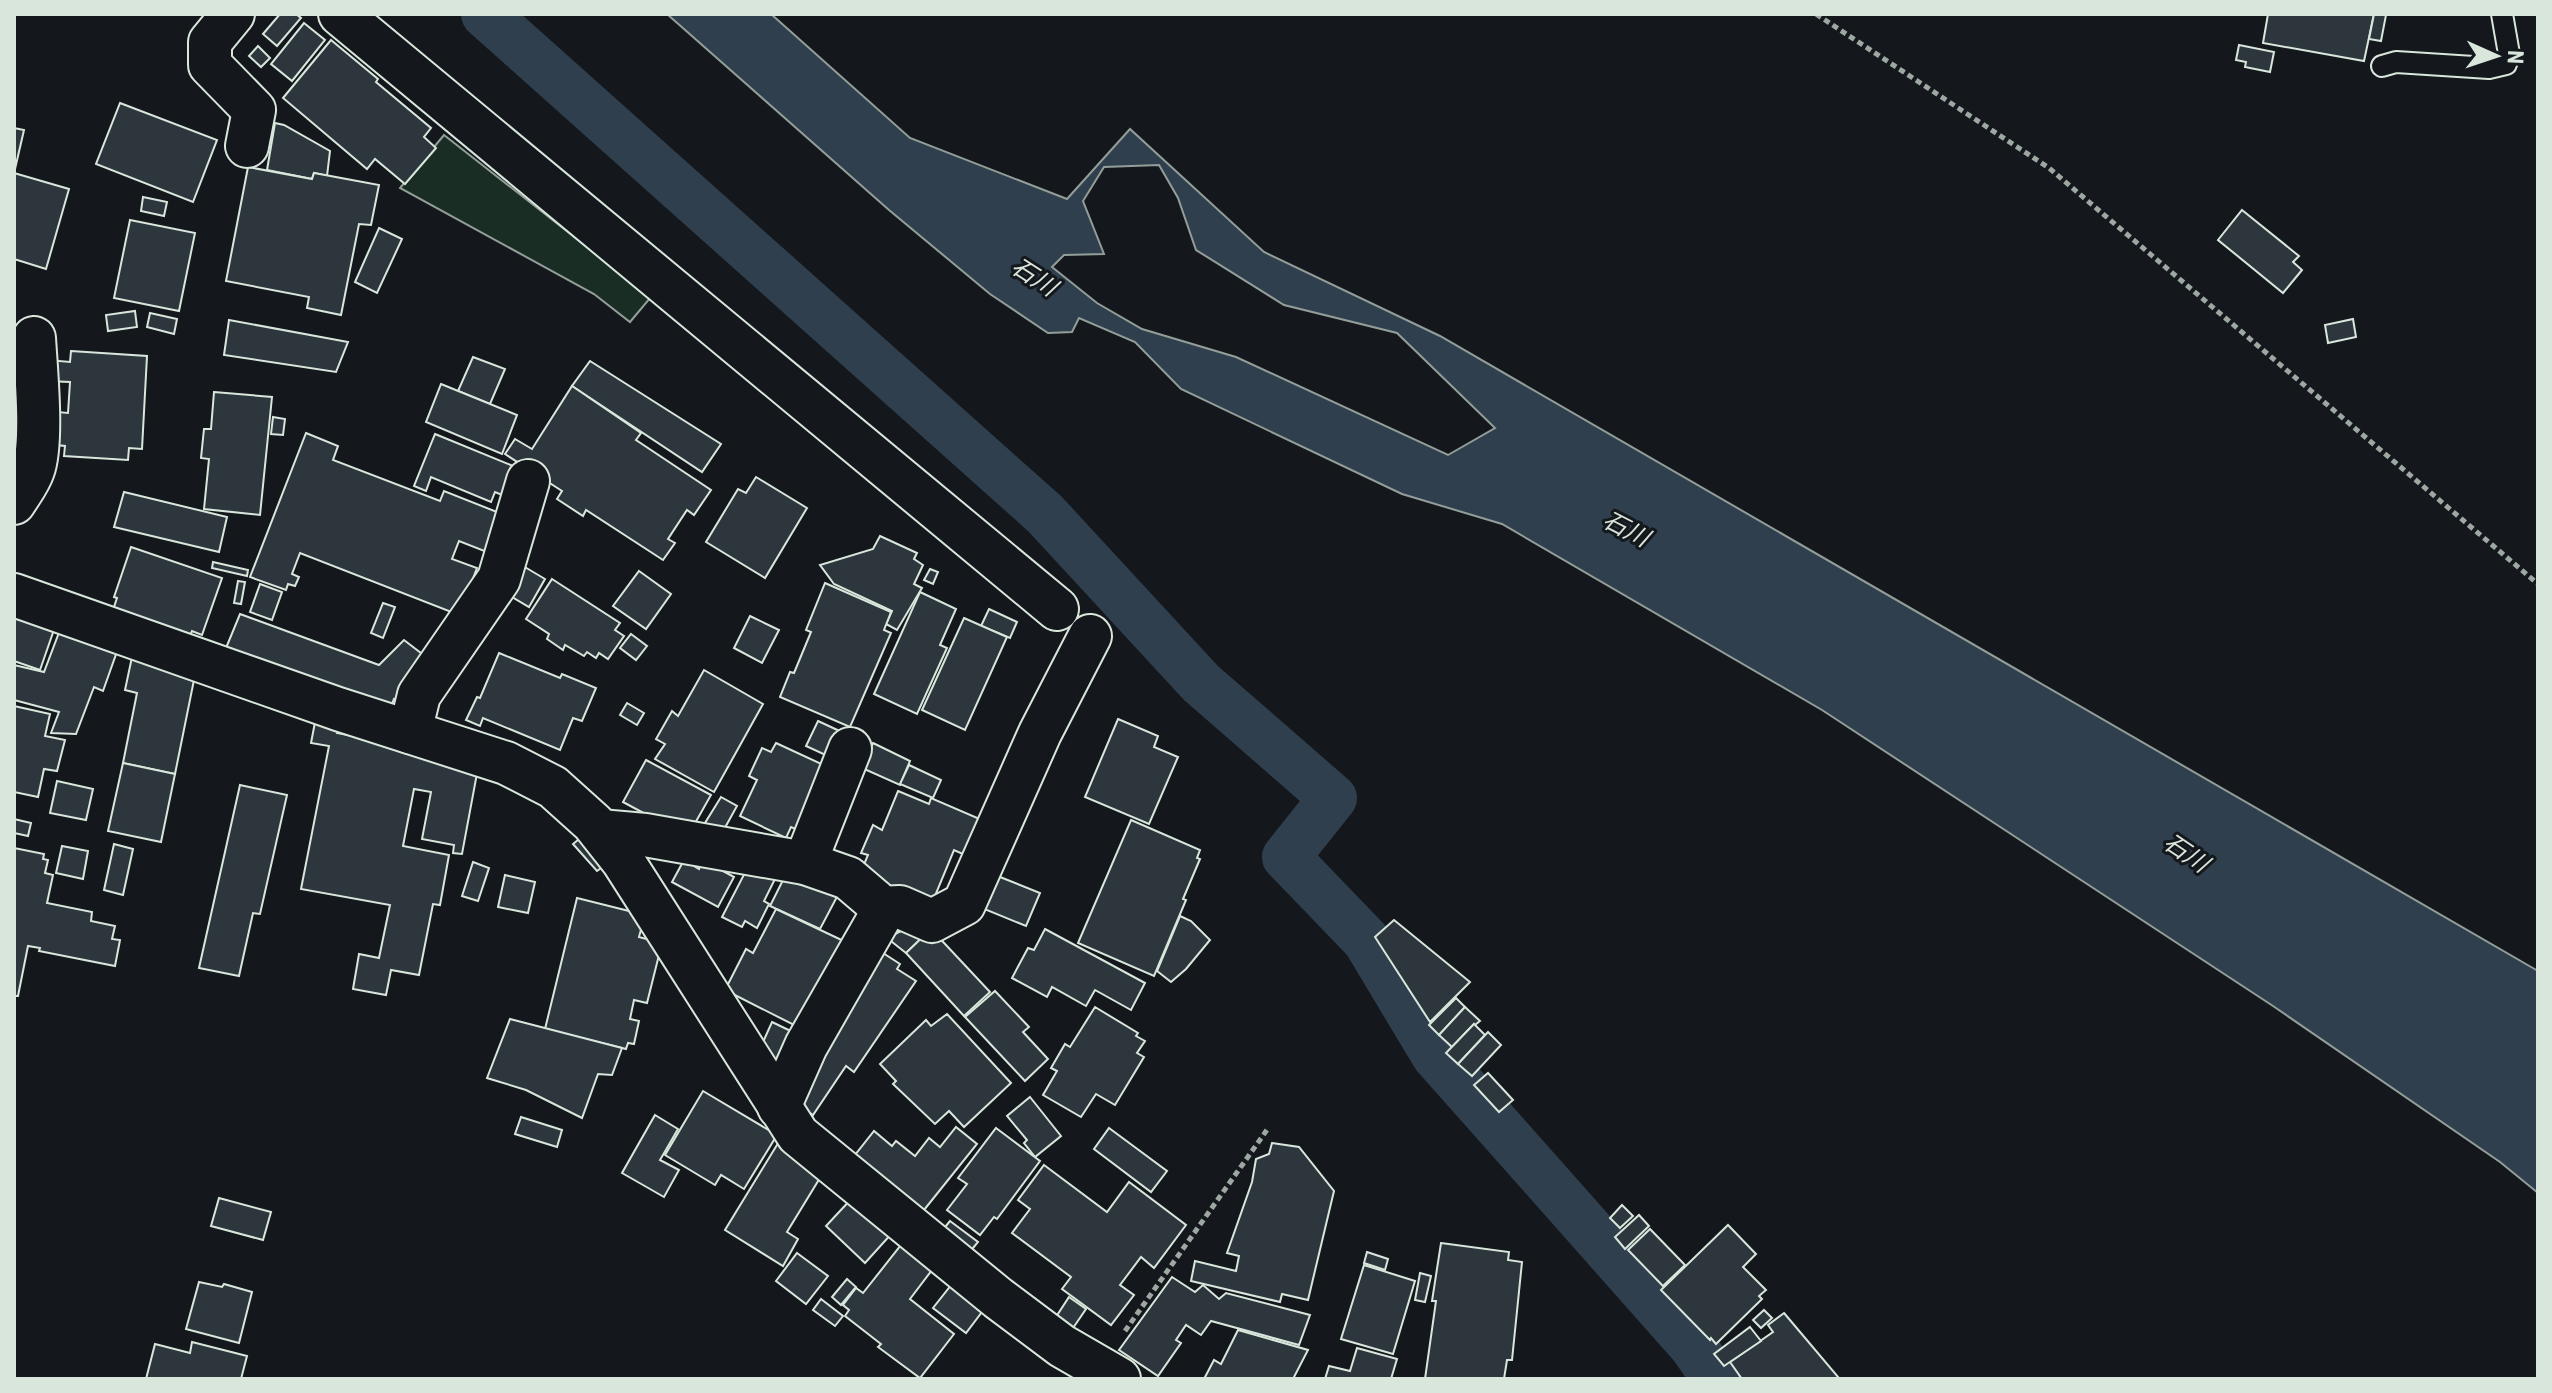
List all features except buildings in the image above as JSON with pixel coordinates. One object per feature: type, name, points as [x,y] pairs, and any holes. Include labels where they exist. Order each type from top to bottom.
[{"type":"street","points":[[233,14],[210,42],[210,65],[254,110],[247,146]]},
{"type":"street","points":[[340,14],[1057,609]]},
{"type":"street","points":[[14,503],[32,471],[36,453],[34,338]]},
{"type":"street","points":[[410,732],[419,695],[499,579],[528,481]]},
{"type":"street","points":[[14,595],[506,763],[553,787],[600,831],[623,861],[798,1135],[998,1298],[1062,1346],[1109,1373]]},
{"type":"street","points":[[878,908],[900,907],[932,921],[964,904],[1040,733],[1090,636]]},
{"type":"street","points":[[805,863],[850,749]]},
{"type":"street","points":[[600,831],[645,835],[805,863],[848,878],[875,901],[881,915],[806,1046],[779,1107]]},
{"type":"lane","points":[[2382,66],[2396,62],[2489,68],[2506,64],[2509,54],[2502,14]]},
{"type":"path","points":[[1816,14],[2049,168],[2538,584]]},
{"type":"path","points":[[1109,1373],[1269,1127]]},
{"type":"green space","points":[[444,135],[651,297],[630,322],[594,294],[400,188]]},
{"type":"water","name":"石川","points":[[667,14],[771,14],[910,138],[1067,199],[1130,129],[1264,252],[1440,336],[2538,971],[2538,1193],[2500,1162],[2273,1006],[1822,710],[1502,524],[1402,494],[1181,389],[1135,342],[1079,318],[1072,332],[1048,333],[990,294],[889,210]],"holes":[[[1159,165],[1178,198],[1196,250],[1284,305],[1397,333],[1495,428],[1448,455],[1236,357],[1142,329],[1097,303],[1052,267],[1064,255],[1104,254],[1083,201],[1104,167]]]},
{"type":"waterway","points":[[485,14],[1045,514],[1201,683],[1333,798],[1286,857],[1366,940],[1435,1055],[1693,1346],[1716,1379]]}]
